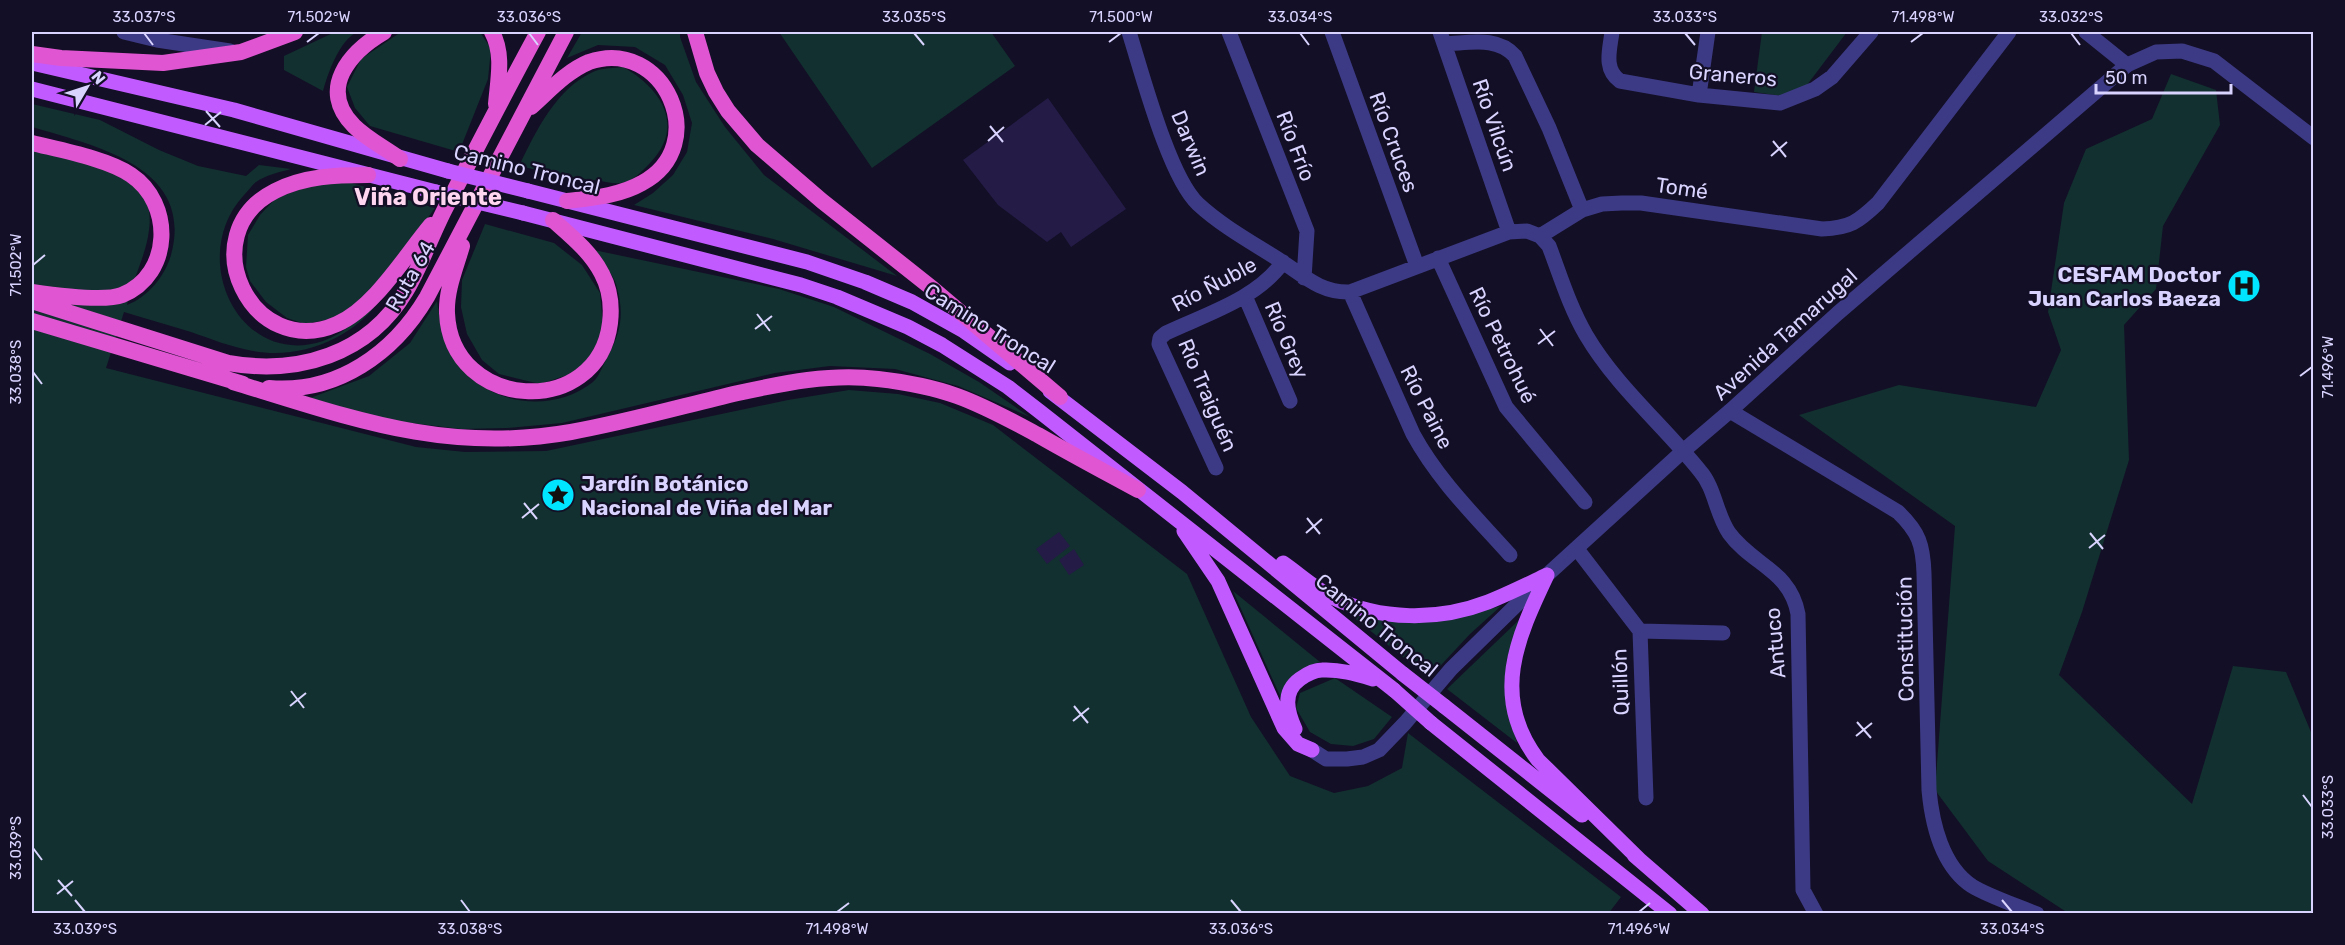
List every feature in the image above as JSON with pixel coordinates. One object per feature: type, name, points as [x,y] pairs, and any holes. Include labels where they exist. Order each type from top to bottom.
[{"type":"highway","points":[[32,54],[61,58],[163,63],[241,52],[295,32]]},
{"type":"highway","points":[[384,32],[355,52],[348,61],[342,70],[339,92],[344,111],[354,126],[400,159]]},
{"type":"highway","points":[[492,32],[497,42],[500,60],[495,111]]},
{"type":"highway","name":"Ruta 64","points":[[32,301],[228,363],[269,368],[309,362],[347,347],[372,330],[393,310],[414,277],[445,208],[538,32]]},
{"type":"highway","name":"Ruta 64","points":[[32,321],[233,382],[274,388],[315,384],[354,370],[389,347],[416,315],[566,32]]},
{"type":"highway","points":[[695,32],[707,73],[716,92],[728,111],[757,145],[822,201],[933,289],[1060,397]]},
{"type":"highway","points":[[524,113],[565,76],[588,63],[613,59],[638,65],[659,80],[673,102],[677,129],[675,142],[663,166],[648,179],[631,188],[602,197],[567,201]]},
{"type":"highway","points":[[32,143],[76,154],[130,173],[148,190],[155,201],[160,213],[162,238],[156,262],[149,273],[141,282],[120,296],[72,297],[32,292]]},
{"type":"highway","points":[[368,175],[325,175],[287,186],[264,198],[250,211],[240,228],[236,241],[234,267],[243,293],[261,314],[279,325],[299,330],[320,329],[340,323],[377,293],[445,208]]},
{"type":"highway","points":[[471,213],[448,299],[449,328],[454,342],[470,367],[493,384],[522,392],[551,390],[577,377],[597,356],[609,329],[610,300],[602,273],[582,246],[553,220]]},
{"type":"highway","points":[[233,382],[397,430],[440,436],[505,439],[573,432],[791,381],[834,377],[876,378],[915,384],[956,395],[994,412],[1138,490]]},
{"type":"main road","name":"Camino Troncal","points":[[32,63],[234,110],[400,159],[807,262],[865,282],[912,302],[964,331],[1060,397],[1202,508],[1403,674],[1642,862],[1702,914]]},
{"type":"main road","name":"Camino Troncal","points":[[32,89],[801,285],[873,311],[942,345],[1008,387],[1390,688],[1670,914]]},
{"type":"main road","points":[[1202,508],[1332,597],[1381,614],[1412,616],[1447,613],[1487,603],[1547,575]]},
{"type":"main road","points":[[1175,518],[1218,581],[1284,729],[1298,744],[1312,750]]},
{"type":"main road","points":[[1547,575],[1524,623],[1512,675],[1511,693],[1519,729],[1526,744],[1538,760],[1642,862]]},
{"type":"main road","points":[[1312,750],[1296,732],[1288,708],[1290,689],[1298,680],[1308,673],[1333,670],[1354,673],[1390,688]]},
{"type":"street","points":[[124,32],[157,40],[241,52]]},
{"type":"street","name":"Darwin","points":[[1129,32],[1173,160],[1185,188],[1197,203],[1231,230],[1283,262]]},
{"type":"street","name":"Río Frío","points":[[1229,32],[1307,231],[1304,278]]},
{"type":"street","name":"Río Cruces","points":[[1332,32],[1417,266]]},
{"type":"street","name":"Graneros","points":[[1612,32],[1608,63],[1613,77],[1626,84],[1698,95],[1780,103],[1798,97],[1832,77],[1871,32]]},
{"type":"street","points":[[1698,95],[1708,32]]},
{"type":"street","name":"Tomé","points":[[1540,236],[1582,210],[1602,204],[1641,203],[1822,229],[1841,228],[1852,224],[1878,203],[2009,32]]},
{"type":"street","points":[[2086,32],[2127,65]]},
{"type":"street","points":[[1443,38],[1496,42],[1515,56],[1549,128],[1582,210]]},
{"type":"street","name":"Río Vilcún","points":[[1443,38],[1509,232]]},
{"type":"street","name":"Avenida Tamarugal","points":[[1312,750],[1326,759],[1347,759],[1363,757],[1379,750],[1450,669],[1547,575],[1838,314],[2127,65],[2156,52],[2182,51],[2214,61],[2313,138]]},
{"type":"street","points":[[1283,262],[1304,278],[1329,290],[1338,293],[1350,292],[1509,232],[1527,231],[1540,236]]},
{"type":"street","name":"Antuco","points":[[1540,236],[1549,246],[1584,333],[1602,360],[1702,472],[1729,532],[1738,543],[1780,577],[1797,604],[1803,890],[1816,914]]},
{"type":"street","name":"Río Petrohué","points":[[1438,258],[1506,407],[1585,502]]},
{"type":"street","name":"Río Ñuble","points":[[1160,338],[1166,333],[1245,296],[1274,276],[1283,262]]},
{"type":"street","name":"Río Paine","points":[[1350,292],[1413,434],[1425,455],[1450,489],[1510,555]]},
{"type":"street","name":"Río Grey","points":[[1245,296],[1290,402]]},
{"type":"street","name":"Río Traiguén","points":[[1160,338],[1159,344],[1216,468]]},
{"type":"street","name":"Constitución","points":[[1730,411],[1898,512],[1917,533],[1923,549],[1929,790],[1932,817],[1940,842],[1951,862],[1972,886],[2037,914]]},
{"type":"street","name":"Quillón","points":[[1577,549],[1640,631],[1646,798]]},
{"type":"street","points":[[1640,631],[1723,633]]},
{"type":"green space","points":[[335,32],[357,32],[345,42],[340,50],[331,67],[323,91],[284,70],[284,56]]},
{"type":"green space","points":[[401,32],[480,32],[491,49],[488,79],[459,152],[370,126],[355,108],[347,87],[361,59]]},
{"type":"green space","points":[[582,32],[680,32],[696,82],[725,127],[764,175],[897,276],[773,239],[634,205],[653,193],[673,175],[687,152],[692,123],[683,95],[665,65],[635,47],[598,45],[567,58]]},
{"type":"green space","points":[[779,32],[991,32],[1015,66],[872,168]]},
{"type":"green space","points":[[1762,32],[1847,32],[1807,85],[1781,96],[1754,92]]},
{"type":"green space","points":[[623,67],[637,76],[658,97],[667,122],[666,135],[661,149],[640,173],[629,181],[615,183],[570,177],[519,166],[540,125],[558,99],[569,88],[595,71]]},
{"type":"green space","points":[[2171,74],[2216,90],[2220,125],[2163,226],[2156,289],[2124,325],[2129,460],[2082,612],[2059,675],[2192,804],[2233,666],[2286,672],[2313,737],[2313,913],[2068,913],[1988,861],[1935,790],[1955,526],[1799,415],[1899,385],[2036,407],[2061,350],[2048,312],[2064,203],[2086,149],[2152,119]]},
{"type":"green space","name":"Jardín Botánico Nacional de Viña del Mar","points":[[32,104],[100,120],[159,150],[198,166],[246,176],[259,165],[291,169],[264,177],[252,186],[227,221],[220,248],[222,276],[231,302],[246,324],[267,339],[293,345],[323,341],[347,328],[382,297],[357,324],[342,334],[308,349],[290,352],[253,351],[124,312],[106,368],[416,447],[465,452],[546,451],[788,400],[849,390],[898,394],[940,403],[993,425],[1187,574],[1251,717],[1290,776],[1334,793],[1368,786],[1402,768],[1408,733],[1621,897],[1608,914],[32,913],[32,145],[74,157],[120,175],[144,195],[149,210],[149,230],[127,305],[149,291],[165,271],[171,255],[175,225],[168,201],[154,181],[134,165],[110,153],[32,127]]},
{"type":"green space","points":[[345,181],[435,208],[377,287],[336,318],[305,324],[287,318],[266,302],[250,281],[246,267],[248,235],[260,215],[276,198],[315,184]]},
{"type":"green space","points":[[485,224],[554,243],[582,265],[600,293],[603,326],[595,351],[574,373],[540,384],[499,374],[482,360],[467,334],[461,307],[462,280]]},
{"type":"green space","points":[[594,250],[779,289],[834,307],[930,354],[979,382],[1030,417],[958,386],[895,369],[830,366],[775,373],[562,423],[507,428],[461,429],[386,420],[310,398],[369,376],[410,343],[437,301],[444,337],[453,357],[481,386],[499,395],[518,400],[557,399],[576,393],[598,376],[619,328],[621,312],[616,284]]},
{"type":"green space","points":[[1233,591],[1320,662],[1305,667],[1296,674],[1281,698]]},
{"type":"green space","points":[[1337,604],[1460,617],[1501,606],[1470,634],[1429,678]]},
{"type":"green space","points":[[1520,619],[1507,658],[1505,697],[1517,743],[1447,689]]},
{"type":"green space","points":[[1335,678],[1392,717],[1374,739],[1353,746],[1331,744],[1310,732],[1296,708],[1300,693]]},
{"type":"building","points":[[1048,98],[1126,209],[1071,247],[1061,232],[1047,242],[998,205],[963,160]]},
{"type":"building","points":[[1059,532],[1070,546],[1047,564],[1036,549]]},
{"type":"building","points":[[1074,549],[1084,565],[1069,575],[1059,560]]},
{"type":"place","name":"CESFAM Doctor Juan Carlos Baeza","points":[[2244,286]]},
{"type":"place","name":"Jardín Botánico Nacional de Viña del Mar","points":[[558,495]]},
{"type":"district","name":"Viña Oriente","points":[[428,197]]}]
